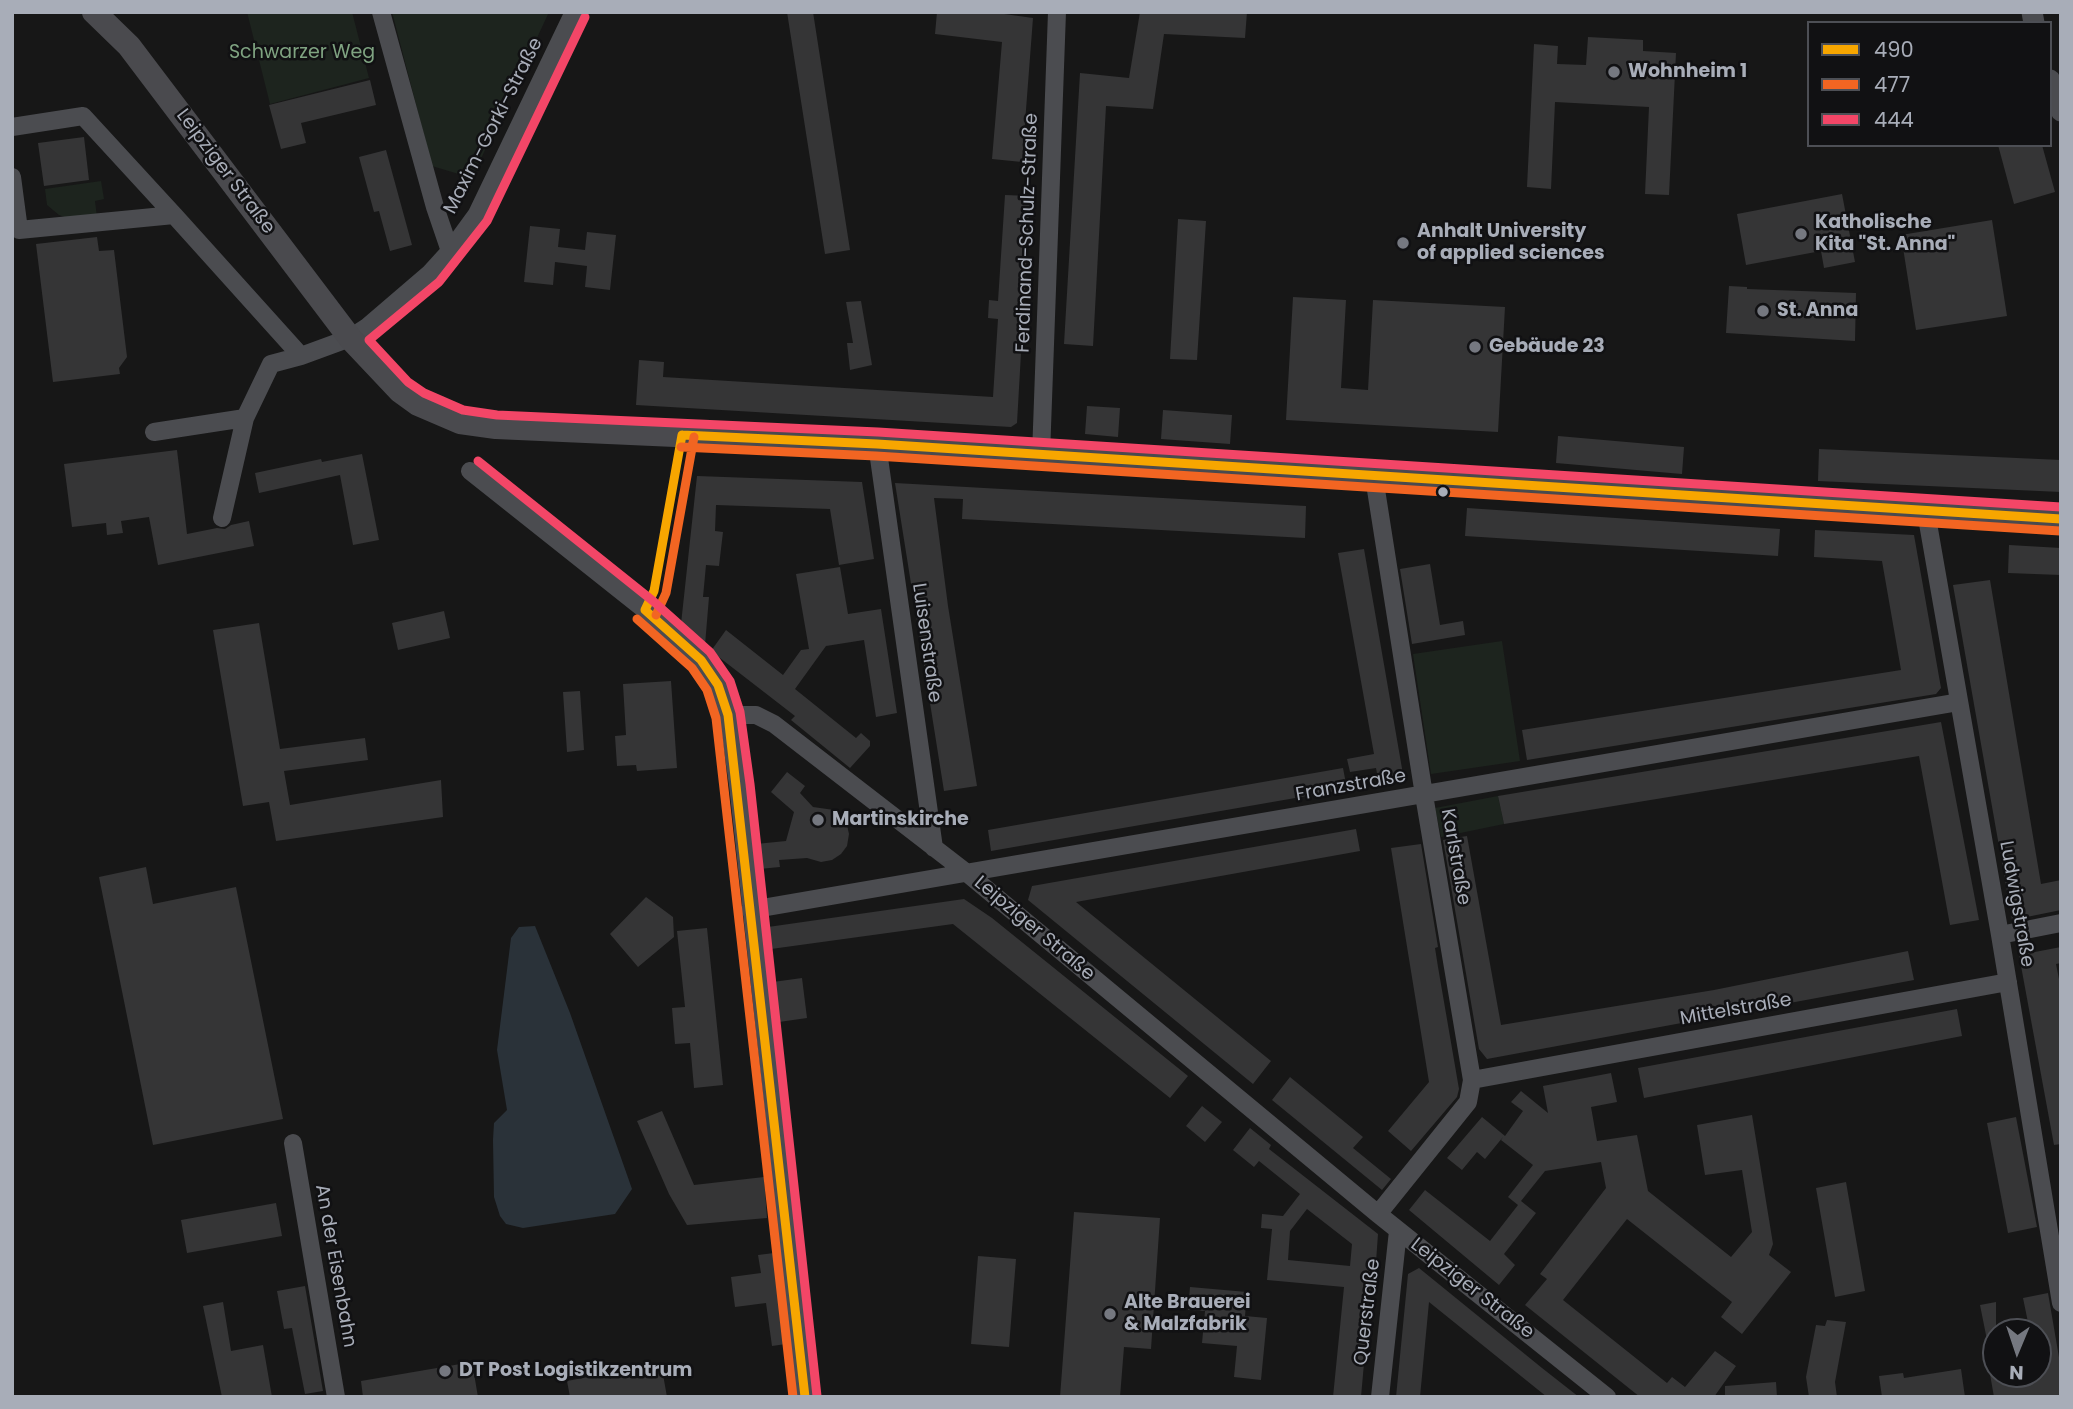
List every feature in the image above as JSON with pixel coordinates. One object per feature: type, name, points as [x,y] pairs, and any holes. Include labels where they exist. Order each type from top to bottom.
[{"type":"main road","name":"Leipziger Straße","points":[[94,12],[129,46],[350,338],[400,391],[418,404],[460,422],[496,427],[877,444],[2061,519]]},
{"type":"street","points":[[381,12],[435,208],[450,251]]},
{"type":"street","name":"Maxim-Gorki-Straße","points":[[350,338],[367,327],[430,273],[477,214],[574,12]]},
{"type":"street","name":"Ferdinand-Schulz-Straße","points":[[1041,455],[1057,12]]},
{"type":"street","points":[[2052,86],[2061,111]]},
{"type":"street","points":[[12,127],[83,116],[301,356]]},
{"type":"street","points":[[12,177],[19,230],[174,215]]},
{"type":"street","points":[[222,518],[245,418],[271,364],[350,338]]},
{"type":"street","points":[[154,432],[245,418]]},
{"type":"street","name":"Luisenstraße","points":[[877,444],[934,848]]},
{"type":"street","points":[[470,471],[645,610],[701,660],[718,685],[728,715],[738,785],[805,1397]]},
{"type":"street","name":"Karlstraße","points":[[1374,477],[1472,1080]]},
{"type":"street","name":"Ludwigstraße","points":[[1926,512],[2061,1303]]},
{"type":"street","name":"Franzstraße","points":[[750,909],[1959,702]]},
{"type":"street","name":"Leipziger Straße","points":[[728,715],[756,715],[774,724],[967,873],[1398,1231],[1607,1397]]},
{"type":"street","points":[[2000,935],[2061,923]]},
{"type":"street","name":"Mittelstraße","points":[[1472,1080],[2008,982]]},
{"type":"street","points":[[1378,1214],[1468,1102],[1472,1080]]},
{"type":"street","name":"An der Eisenbahn","points":[[293,1143],[336,1397]]},
{"type":"street","name":"Querstraße","points":[[1380,1397],[1398,1231]]},
{"type":"green space","name":"Schwarzer Weg","points":[[247,12],[352,12],[369,78],[270,104]]},
{"type":"green space","points":[[392,12],[549,12],[472,178],[432,166]]},
{"type":"green space","points":[[101,181],[104,199],[95,201],[97,217],[72,220],[59,215],[47,205],[45,189]]},
{"type":"green space","points":[[1502,641],[1520,761],[1431,774],[1413,654]]},
{"type":"green space","points":[[1498,796],[1504,824],[1441,837],[1435,808]]},
{"type":"shaded area","points":[[535,926],[570,1013],[632,1189],[615,1214],[523,1228],[506,1224],[500,1216],[494,1197],[493,1140],[494,1123],[507,1110],[497,1050],[511,938],[519,927]]},
{"type":"building","points":[[787,12],[813,12],[850,250],[825,254]]},
{"type":"building","points":[[937,12],[990,12],[1033,18],[1022,162],[992,159],[1002,42],[935,34]]},
{"type":"building","points":[[1140,12],[1247,12],[1245,38],[1164,34],[1153,109],[1106,106],[1093,346],[1064,344],[1080,73],[1129,78]]},
{"type":"building","points":[[1588,37],[1643,40],[1643,51],[1676,53],[1669,195],[1645,194],[1649,107],[1555,102],[1551,189],[1527,187],[1534,44],[1558,46],[1557,64],[1586,65]]},
{"type":"building","points":[[370,80],[376,105],[301,123],[306,143],[281,149],[269,105]]},
{"type":"building","points":[[84,137],[89,180],[44,186],[38,143]]},
{"type":"building","points":[[1999,147],[2043,147],[2055,192],[2014,204]]},
{"type":"building","points":[[386,150],[412,245],[390,251],[379,211],[374,212],[359,157]]},
{"type":"building","points":[[1842,194],[1855,262],[1824,268],[1821,251],[1746,265],[1737,214]]},
{"type":"building","points":[[1005,195],[1030,196],[1017,423],[1011,427],[636,405],[639,360],[664,362],[663,377],[993,397],[998,319],[988,318],[989,300],[998,301]]},
{"type":"building","points":[[1178,219],[1206,221],[1197,360],[1170,359]]},
{"type":"building","points":[[1992,220],[2007,316],[1916,330],[1901,235]]},
{"type":"building","points":[[530,226],[560,229],[558,247],[585,250],[587,232],[616,235],[610,290],[585,287],[587,266],[555,262],[553,285],[524,282]]},
{"type":"building","points":[[97,237],[99,251],[114,250],[127,357],[119,368],[120,374],[53,382],[36,244]]},
{"type":"building","points":[[1729,286],[1856,293],[1855,341],[1726,333]]},
{"type":"building","name":"Gebäude 23","points":[[1293,297],[1346,300],[1341,388],[1368,390],[1373,300],[1505,307],[1498,432],[1286,420]]},
{"type":"building","points":[[861,301],[872,365],[850,370],[847,343],[853,343],[846,302]]},
{"type":"building","points":[[1087,406],[1120,408],[1118,437],[1085,434]]},
{"type":"building","points":[[1163,410],[1232,415],[1230,444],[1161,439]]},
{"type":"building","points":[[1558,436],[1684,447],[1682,474],[1556,463]]},
{"type":"building","points":[[1819,449],[2061,460],[2061,492],[1818,481]]},
{"type":"building","points":[[177,450],[187,534],[225,529],[249,521],[254,546],[158,565],[149,517],[121,521],[123,533],[107,535],[106,523],[72,527],[64,464]]},
{"type":"building","points":[[362,454],[379,540],[353,545],[340,475],[259,493],[255,473],[321,459],[322,462]]},
{"type":"building","points":[[697,476],[862,482],[874,559],[839,565],[830,509],[716,505],[715,531],[723,532],[719,566],[706,565],[703,597],[709,597],[705,645],[681,624]]},
{"type":"building","points":[[895,483],[1306,506],[1305,538],[962,519],[963,499],[934,498],[948,606],[977,786],[944,791]]},
{"type":"building","points":[[1467,508],[1780,529],[1778,556],[1465,536]]},
{"type":"building","points":[[1815,530],[1914,535],[1941,688],[1936,694],[1527,760],[1522,730],[1901,670],[1882,561],[1814,557]]},
{"type":"building","points":[[2009,545],[2061,548],[2061,575],[2008,573]]},
{"type":"building","points":[[1364,549],[1404,780],[1379,784],[1376,768],[1350,772],[1347,759],[1374,754],[1338,553]]},
{"type":"building","points":[[1430,564],[1440,625],[1463,621],[1465,635],[1412,644],[1400,569]]},
{"type":"building","points":[[840,567],[848,614],[881,609],[897,713],[876,717],[864,640],[826,646],[795,689],[856,738],[861,733],[870,741],[870,746],[850,768],[791,720],[795,716],[711,651],[726,630],[783,675],[801,650],[809,649],[796,574]]},
{"type":"building","points":[[1990,580],[2041,884],[2061,880],[2061,910],[2012,920],[1953,585]]},
{"type":"building","points":[[444,611],[450,638],[398,650],[392,623]]},
{"type":"building","points":[[259,623],[280,749],[365,738],[368,760],[284,771],[290,805],[441,780],[443,817],[276,841],[269,802],[243,806],[213,630]]},
{"type":"building","points":[[671,681],[677,768],[637,771],[636,765],[617,766],[615,736],[626,735],[623,684]]},
{"type":"building","points":[[580,691],[584,750],[567,752],[563,692]]},
{"type":"building","points":[[1941,722],[1979,920],[1950,925],[1919,756],[1504,824],[1498,796]]},
{"type":"building","points":[[1343,768],[1347,789],[991,851],[988,830]]},
{"type":"building","name":"Martinskirche","points":[[787,772],[805,786],[800,793],[813,807],[834,810],[841,815],[849,834],[847,846],[832,860],[779,860],[780,867],[759,869],[756,844],[786,841],[794,812],[771,792]]},
{"type":"building","points":[[1356,829],[1360,851],[1076,902],[1271,1061],[1253,1084],[1028,900],[1032,886]]},
{"type":"building","points":[[1467,836],[1501,1025],[1714,990],[1908,951],[1914,980],[1487,1059],[1479,1049],[1443,840]]},
{"type":"building","points":[[1421,844],[1438,947],[1435,948],[1459,1089],[1457,1097],[1411,1151],[1388,1131],[1429,1082],[1391,848]]},
{"type":"building","points":[[146,867],[153,904],[236,887],[283,1119],[153,1145],[99,877]]},
{"type":"building","points":[[646,897],[673,917],[674,937],[638,967],[610,934]]},
{"type":"building","points":[[964,899],[992,918],[1188,1076],[1170,1098],[953,924],[771,949],[768,927]]},
{"type":"building","points":[[707,928],[723,1085],[694,1088],[690,1043],[675,1044],[672,1008],[685,1007],[677,931]]},
{"type":"building","points":[[2061,947],[2061,963],[2056,964],[2061,989],[2061,1144],[2054,1145],[2019,955]]},
{"type":"building","points":[[802,978],[807,1018],[779,1022],[773,982]]},
{"type":"building","points":[[1957,1009],[1962,1036],[1644,1098],[1638,1068]]},
{"type":"building","points":[[1611,1073],[1617,1102],[1591,1107],[1597,1141],[1637,1135],[1648,1191],[1731,1257],[1752,1232],[1742,1170],[1705,1175],[1697,1125],[1752,1115],[1773,1244],[1769,1255],[1791,1272],[1742,1334],[1721,1317],[1732,1302],[1627,1219],[1563,1300],[1667,1383],[1672,1377],[1685,1387],[1715,1351],[1736,1366],[1714,1397],[1640,1397],[1525,1305],[1547,1279],[1540,1274],[1606,1188],[1601,1162],[1545,1171],[1521,1201],[1536,1213],[1504,1254],[1515,1265],[1499,1285],[1409,1210],[1425,1190],[1490,1241],[1518,1205],[1508,1197],[1533,1165],[1501,1140],[1503,1137],[1485,1159],[1477,1152],[1462,1170],[1447,1158],[1482,1117],[1505,1136],[1523,1111],[1511,1102],[1521,1091],[1548,1113],[1543,1086]]},
{"type":"building","points":[[1290,1077],[1363,1137],[1353,1148],[1391,1179],[1382,1190],[1272,1100]]},
{"type":"building","points":[[1202,1106],[1222,1122],[1205,1142],[1186,1126]]},
{"type":"building","points":[[662,1111],[694,1185],[764,1177],[767,1218],[687,1225],[669,1194],[637,1121]]},
{"type":"building","points":[[2016,1117],[2037,1227],[2008,1233],[1987,1123]]},
{"type":"building","points":[[1250,1128],[1271,1145],[1269,1149],[1378,1234],[1361,1397],[1333,1397],[1344,1287],[1267,1280],[1272,1229],[1261,1228],[1262,1214],[1283,1216],[1300,1194],[1259,1161],[1254,1167],[1233,1150]],"holes":[[[1307,1209],[1352,1244],[1350,1266],[1288,1260],[1290,1231]]]},
{"type":"building","points":[[1846,1182],[1865,1291],[1835,1297],[1816,1188]]},
{"type":"building","points":[[276,1203],[282,1236],[187,1253],[181,1220]]},
{"type":"building","name":"Alte Brauerei & Malzfabrik","points":[[1074,1212],[1160,1218],[1151,1349],[1124,1347],[1120,1397],[1060,1397]]},
{"type":"building","points":[[774,1253],[786,1344],[772,1346],[766,1303],[735,1307],[731,1277],[761,1273],[758,1255]]},
{"type":"building","points":[[978,1256],[1016,1259],[1009,1347],[971,1344]]},
{"type":"building","points":[[1419,1268],[1579,1397],[1547,1397],[1429,1302],[1420,1397],[1396,1397],[1408,1274]]},
{"type":"building","points":[[305,1286],[323,1391],[305,1394],[292,1328],[284,1329],[277,1291]]},
{"type":"building","points":[[1190,1287],[1247,1292],[1245,1316],[1267,1318],[1261,1380],[1234,1377],[1237,1346],[1202,1343],[1205,1311],[1188,1310]]},
{"type":"building","points":[[2048,1293],[2061,1369],[2061,1397],[1994,1397],[1992,1388],[2052,1388],[2052,1318],[2027,1318],[2023,1298]]},
{"type":"building","points":[[223,1302],[231,1351],[263,1345],[272,1397],[222,1397],[203,1306]]},
{"type":"building","points":[[1996,1302],[1996,1318],[1983,1318],[1980,1305]]},
{"type":"building","points":[[1827,1320],[1846,1322],[1835,1382],[1837,1397],[1809,1397],[1806,1377],[1816,1325],[1825,1326]]},
{"type":"building","name":"DT Post Logistikzentrum","points":[[472,1362],[478,1397],[363,1397],[361,1381]]},
{"type":"building","points":[[661,1363],[667,1397],[570,1397],[567,1381]]},
{"type":"building","points":[[1961,1369],[1965,1397],[1882,1397],[1879,1376],[1903,1373],[1904,1378]]},
{"type":"building","points":[[1776,1382],[1777,1397],[1725,1397],[1725,1386]]},
{"type":"transit line","name":"444","points":[[585,17],[487,221],[439,282],[369,340],[408,382],[424,393],[463,410],[497,415],[878,432],[2061,507]]},
{"type":"transit line","name":"490","points":[[682,435],[877,444],[2061,519]]},
{"type":"transit line","name":"490","points":[[645,610],[654,591],[682,435]]},
{"type":"transit line","name":"477","points":[[656,615],[666,593],[694,437]]},
{"type":"transit line","name":"477","points":[[681,447],[876,456],[2060,531]]},
{"type":"transit line","name":"444","points":[[478,461],[653,601],[710,652],[730,681],[740,712],[750,784],[817,1396]]},
{"type":"transit line","name":"490","points":[[645,610],[701,660],[718,685],[728,715],[805,1397]]},
{"type":"transit line","name":"477","points":[[637,619],[692,668],[707,690],[716,718],[793,1397]]},
{"type":"place","name":"Wohnheim 1","points":[[1614,72]]},
{"type":"place","name":"Katholische Kita \"St. Anna\"","points":[[1801,234]]},
{"type":"place","name":"Anhalt University of applied sciences","points":[[1403,243]]},
{"type":"place","name":"St. Anna","points":[[1763,311]]},
{"type":"place","name":"Gebäude 23","points":[[1475,347]]},
{"type":"place","name":"Martinskirche","points":[[818,820]]},
{"type":"place","name":"Alte Brauerei & Malzfabrik","points":[[1110,1314]]},
{"type":"place","name":"DT Post Logistikzentrum","points":[[445,1371]]}]
